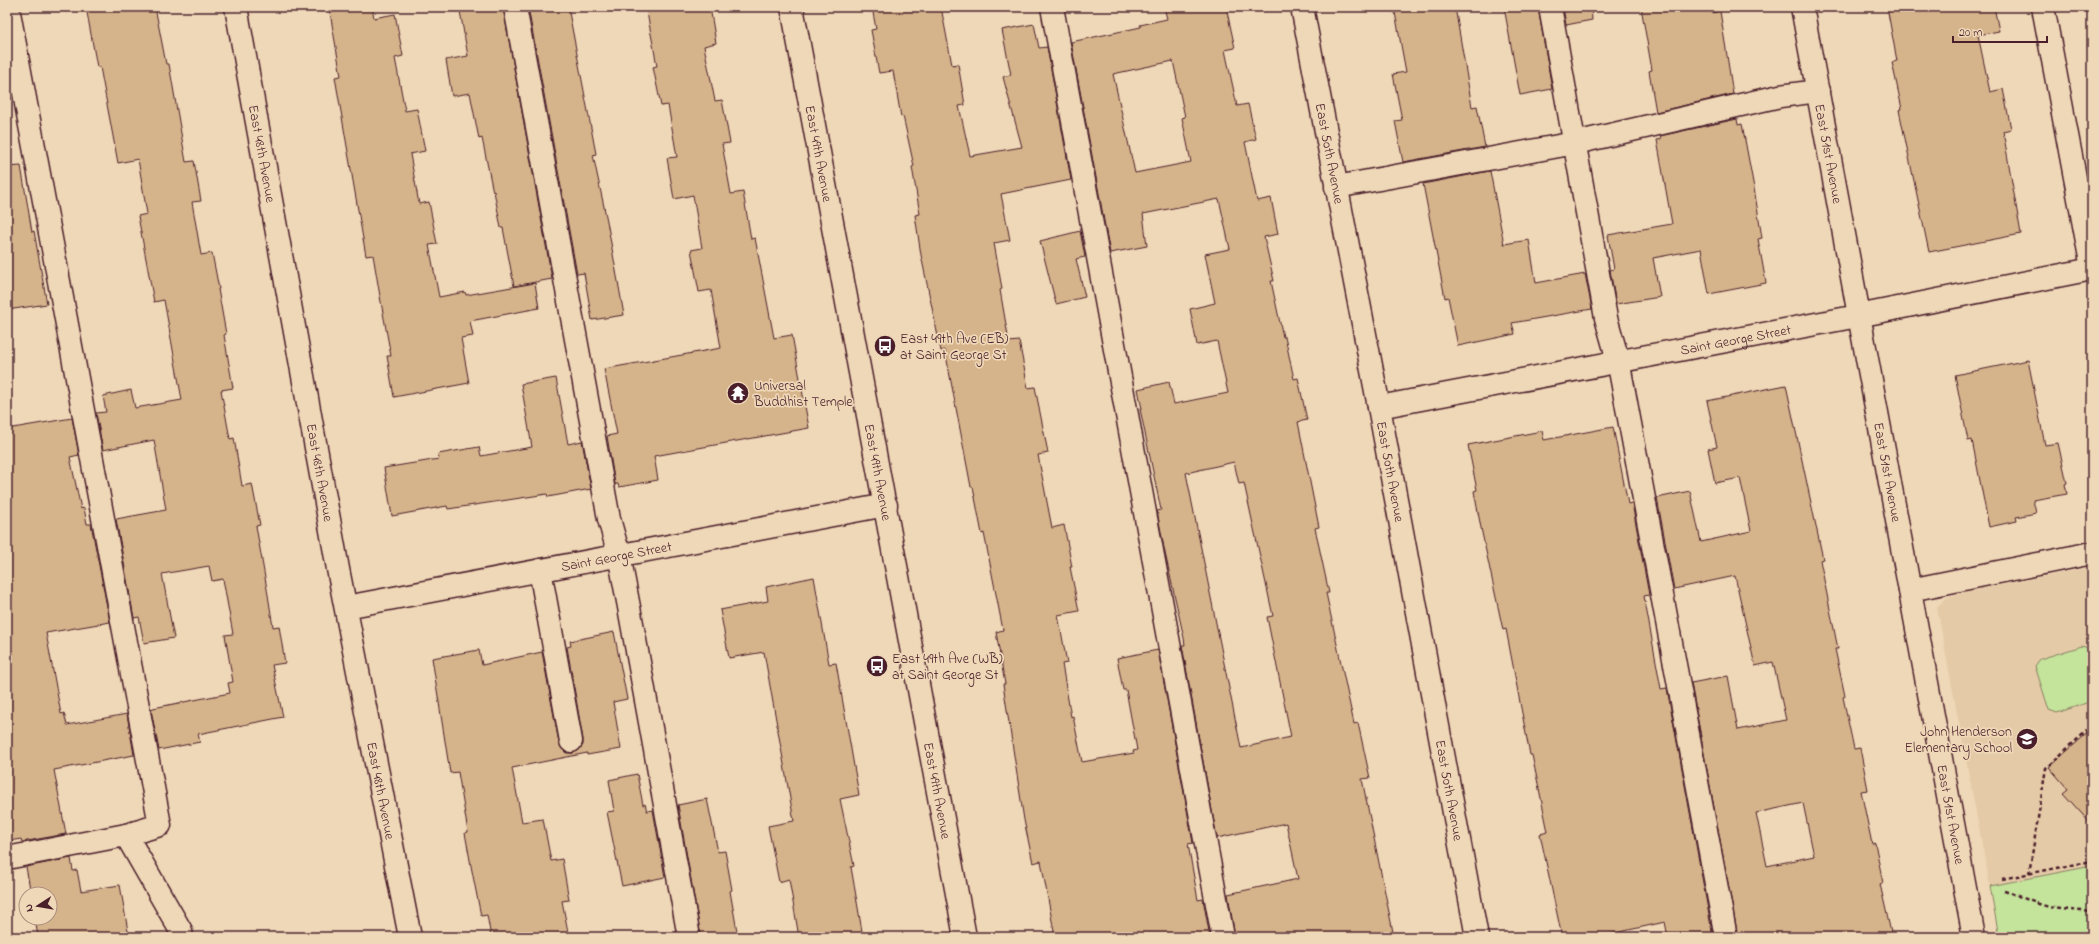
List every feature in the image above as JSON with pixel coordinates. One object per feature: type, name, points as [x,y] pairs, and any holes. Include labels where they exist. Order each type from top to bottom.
[{"type":"street","points":[[7,858],[126,834],[160,825],[8,7]]},
{"type":"street","name":"East 48th Avenue","points":[[236,7],[346,607],[410,937]]},
{"type":"street","points":[[515,7],[609,519],[619,554],[689,937]]},
{"type":"street","name":"East 49th Avenue","points":[[792,7],[886,505],[965,937]]},
{"type":"street","points":[[1052,7],[1224,937]]},
{"type":"street","name":"East 50th Avenue","points":[[1302,7],[1379,407],[1477,937]]},
{"type":"street","points":[[1550,7],[1606,318],[1618,360],[1726,937]]},
{"type":"street","name":"East 51st Avenue","points":[[1802,7],[1974,937]]},
{"type":"street","points":[[2043,7],[2092,269]]},
{"type":"street","points":[[1336,186],[1575,143],[1780,96],[1818,92]]},
{"type":"street","name":"Saint George Street","points":[[1379,407],[1618,360],[1858,316],[2092,269]]},
{"type":"street","name":"Saint George Street","points":[[346,607],[619,554],[886,505]]},
{"type":"street","points":[[1910,590],[2092,553]]},
{"type":"street","points":[[540,570],[571,741]]},
{"type":"street","points":[[126,834],[181,931],[182,937]]},
{"type":"path","points":[[2029,874],[2046,768],[2092,726]]},
{"type":"path","points":[[2002,879],[2092,861]]},
{"type":"path","points":[[2004,891],[2023,896],[2039,904],[2057,908],[2092,912]]},
{"type":"shaded area","name":"John Henderson Elementary School","points":[[2092,567],[2092,866],[1990,886],[1937,608],[1944,599],[1955,594]]},
{"type":"green space","points":[[2082,646],[2090,649],[2092,656],[2092,701],[2057,713],[2049,710],[2035,666],[2040,659]]},
{"type":"green space","points":[[2092,866],[2092,937],[1999,937],[1990,886]]},
{"type":"building","points":[[86,7],[155,7],[166,64],[169,64],[186,162],[194,161],[201,201],[192,202],[201,255],[212,253],[219,289],[226,334],[224,335],[233,388],[221,390],[230,439],[234,438],[242,486],[252,484],[260,525],[256,526],[273,627],[279,626],[285,663],[272,665],[283,717],[198,734],[200,742],[159,750],[151,710],[153,708],[230,693],[228,683],[233,682],[225,635],[233,634],[223,579],[212,581],[209,566],[162,574],[174,638],[144,643],[139,617],[134,618],[116,519],[166,510],[154,440],[103,450],[96,413],[106,412],[103,396],[131,390],[135,408],[182,400],[164,300],[154,302],[138,216],[147,214],[138,159],[118,163],[100,67],[97,67]]},
{"type":"building","points":[[329,7],[372,7],[374,18],[395,14],[403,56],[395,58],[405,111],[417,109],[425,151],[410,154],[419,204],[429,202],[437,244],[429,245],[439,297],[465,292],[466,295],[535,283],[539,308],[470,321],[473,336],[461,338],[469,383],[394,397],[387,356],[391,356],[373,255],[366,256],[335,77],[341,76]]},
{"type":"building","points":[[485,7],[503,7],[552,279],[514,286],[503,228],[501,228],[482,138],[479,139],[470,93],[452,96],[446,60],[468,56],[460,11]]},
{"type":"building","points":[[528,7],[568,7],[596,154],[593,155],[624,315],[592,320],[584,273],[577,274]]},
{"type":"building","points":[[646,7],[710,7],[716,43],[704,46],[715,101],[722,100],[730,143],[722,144],[731,194],[743,192],[751,239],[755,238],[774,338],[792,335],[809,428],[654,456],[658,480],[619,487],[618,484],[615,484],[607,436],[617,434],[604,369],[721,348],[711,290],[699,292],[691,250],[702,248],[693,195],[674,199],[667,158],[677,157],[668,105],[661,106],[653,67],[657,66]]},
{"type":"building","points":[[872,7],[941,7],[952,65],[958,64],[965,105],[959,106],[970,156],[1022,147],[1003,77],[1011,75],[1002,30],[1034,24],[1039,48],[1047,47],[1071,180],[1001,194],[1010,240],[994,243],[1009,342],[1019,341],[1028,388],[1035,387],[1048,453],[1038,455],[1052,528],[1064,525],[1072,567],[1070,567],[1079,611],[1058,615],[1067,663],[1062,664],[1071,717],[1073,716],[1082,762],[1134,753],[1133,751],[1137,750],[1126,690],[1123,690],[1117,658],[1158,650],[1193,843],[1188,844],[1198,900],[1203,899],[1210,937],[1055,937],[1041,861],[1033,863],[1024,820],[1003,684],[1005,684],[996,632],[1003,630],[984,533],[982,534],[973,487],[971,487],[945,350],[941,351],[921,255],[915,215],[920,214],[912,167],[914,166],[903,116],[901,117],[893,71],[879,73],[871,30],[876,29]]},
{"type":"building","points":[[1164,7],[1226,7],[1235,48],[1225,50],[1237,106],[1248,104],[1256,139],[1245,142],[1257,201],[1271,198],[1278,234],[1264,237],[1274,281],[1271,281],[1283,337],[1285,337],[1294,379],[1298,378],[1307,420],[1298,422],[1319,527],[1315,528],[1329,593],[1326,593],[1354,724],[1358,723],[1370,778],[1362,779],[1394,937],[1235,937],[1228,894],[1298,879],[1286,823],[1217,838],[1182,645],[1185,645],[1184,638],[1157,511],[1161,510],[1140,409],[1142,409],[1138,389],[1169,382],[1174,404],[1228,393],[1217,341],[1197,345],[1190,309],[1215,303],[1205,254],[1230,249],[1219,199],[1143,214],[1147,246],[1110,253],[1071,42],[1141,27],[1140,25],[1167,19]],"holes":[[[1173,61],[1185,117],[1182,118],[1191,162],[1135,173],[1113,74]],[[1234,462],[1239,484],[1244,483],[1273,616],[1267,617],[1291,737],[1241,748],[1186,473]]]},
{"type":"building","points":[[1394,7],[1455,7],[1472,107],[1477,106],[1485,147],[1403,162],[1395,121],[1402,120],[1393,74],[1406,72]]},
{"type":"building","points":[[1504,7],[1538,7],[1552,89],[1520,95]]},
{"type":"building","points":[[1563,7],[1591,7],[1592,20],[1566,25]]},
{"type":"building","points":[[1641,7],[1711,7],[1712,13],[1720,11],[1733,94],[1656,112],[1649,71],[1652,70]]},
{"type":"building","points":[[1887,7],[1994,7],[1999,31],[1978,35],[1990,92],[2003,89],[2011,129],[2003,131],[2021,234],[1929,252],[1899,110],[1902,109],[1892,62],[1897,61]]},
{"type":"building","points":[[1737,119],[1738,125],[1742,124],[1754,188],[1762,238],[1758,239],[1766,283],[1709,294],[1701,249],[1653,258],[1660,297],[1616,304],[1610,270],[1614,269],[1608,235],[1672,224],[1657,140],[1661,139],[1660,136]]},
{"type":"building","points":[[21,166],[32,232],[34,231],[47,304],[7,310],[7,167]]},
{"type":"building","points":[[1490,171],[1504,244],[1529,240],[1536,283],[1585,274],[1592,309],[1512,323],[1515,334],[1458,346],[1448,297],[1445,298],[1423,184]]},
{"type":"building","points":[[1080,231],[1085,257],[1076,259],[1085,297],[1056,304],[1040,241]]},
{"type":"building","points":[[2028,360],[2045,445],[2058,443],[2067,483],[2065,484],[2067,494],[2033,500],[2036,513],[2016,517],[2017,521],[1989,527],[1972,440],[1968,441],[1955,375]]},
{"type":"building","points":[[556,378],[568,444],[582,441],[591,489],[548,497],[547,494],[448,509],[447,506],[392,516],[384,468],[439,459],[438,454],[479,447],[481,456],[532,447],[521,384]]},
{"type":"building","points":[[1786,385],[1823,559],[1820,560],[1838,649],[1835,649],[1845,696],[1843,697],[1854,749],[1860,748],[1868,790],[1861,791],[1872,844],[1875,843],[1883,883],[1880,884],[1892,937],[1738,937],[1691,683],[1728,676],[1738,730],[1786,720],[1773,662],[1755,666],[1735,576],[1674,589],[1657,498],[1690,491],[1701,542],[1751,531],[1740,478],[1715,483],[1708,449],[1717,447],[1707,401]],"holes":[[[1803,803],[1814,856],[1767,866],[1756,813]]]},
{"type":"building","points":[[72,418],[79,455],[70,457],[81,509],[84,508],[87,524],[91,524],[110,622],[46,633],[61,714],[64,713],[67,725],[127,714],[134,755],[54,770],[66,834],[22,842],[21,839],[9,841],[7,828],[7,429]]},
{"type":"building","points":[[1613,427],[1628,504],[1632,503],[1649,595],[1644,596],[1661,689],[1667,688],[1713,937],[1668,937],[1665,922],[1597,937],[1562,937],[1540,834],[1548,832],[1532,755],[1530,755],[1506,629],[1503,630],[1481,528],[1474,491],[1477,490],[1468,445],[1542,431],[1544,440]]},
{"type":"building","points":[[814,577],[829,664],[836,663],[859,795],[840,799],[854,866],[851,867],[863,937],[799,937],[789,879],[779,882],[768,826],[794,821],[764,652],[729,658],[720,610],[768,601],[766,587]]},
{"type":"building","points":[[614,632],[627,699],[613,702],[621,749],[587,755],[587,753],[512,768],[522,822],[543,819],[551,861],[562,859],[569,900],[562,901],[569,937],[491,937],[487,915],[481,916],[472,871],[465,833],[468,832],[458,772],[450,773],[432,658],[479,650],[482,665],[542,652],[559,743],[566,753],[573,753],[579,750],[583,745],[583,739],[567,647],[571,646],[570,641]]},
{"type":"building","points":[[2092,729],[2092,825],[2063,793],[2068,789],[2049,767]]},
{"type":"building","points":[[637,774],[643,805],[645,804],[647,811],[653,810],[665,877],[622,886],[607,812],[614,811],[609,780]]},
{"type":"building","points":[[707,799],[718,852],[725,851],[738,937],[701,937],[678,805]]},
{"type":"building","points":[[71,858],[73,871],[77,870],[81,891],[120,885],[129,937],[38,937],[36,926],[58,926],[58,886],[30,886],[26,867]]},
{"type":"place","name":"East 49th Ave (EB) at Saint George St","points":[[885,346]]},
{"type":"place","name":"Universal Buddhist Temple","points":[[738,393]]},
{"type":"place","name":"East 49th Ave (WB) at Saint George St","points":[[877,666]]},
{"type":"place","name":"John Henderson Elementary School","points":[[2027,739]]}]
